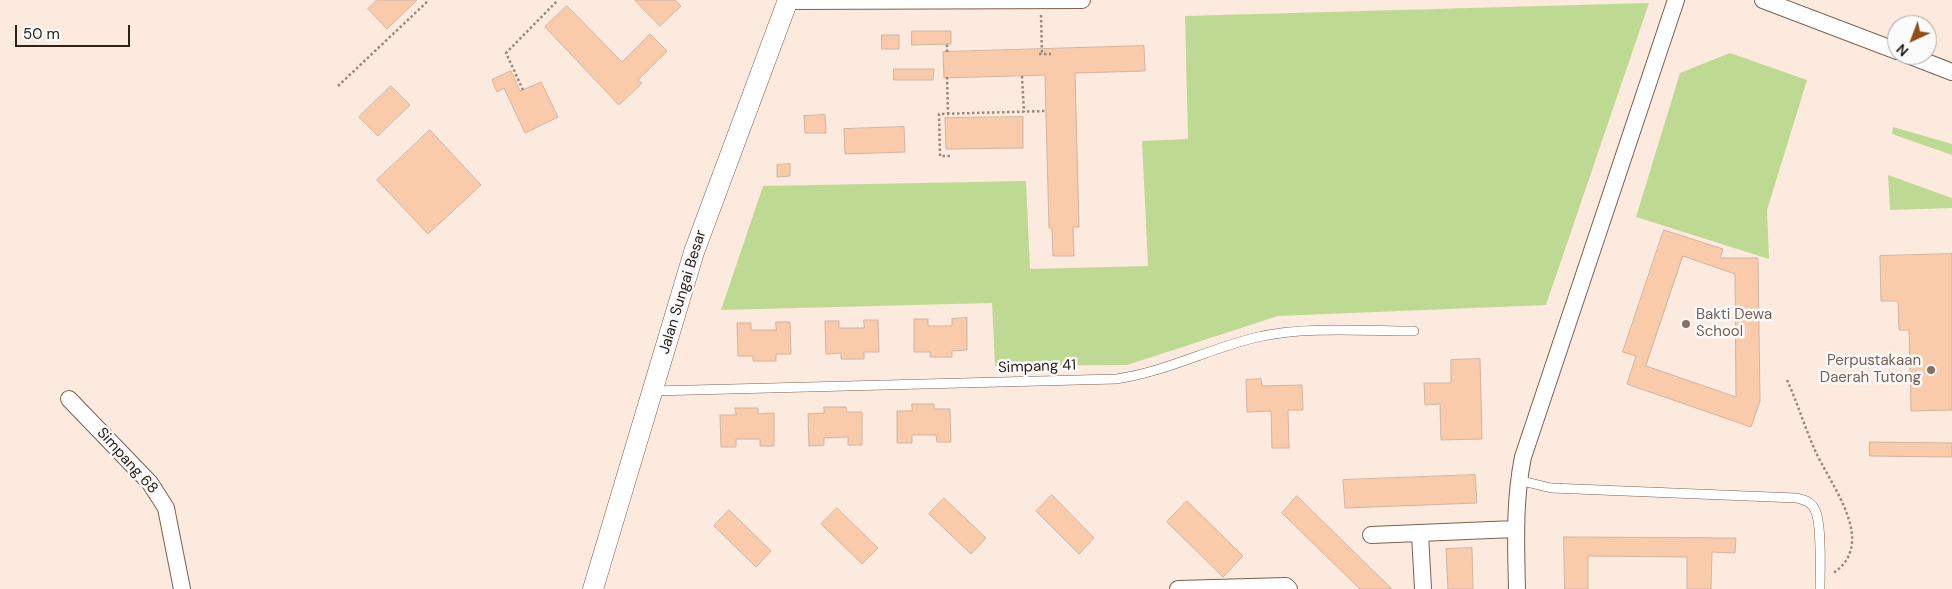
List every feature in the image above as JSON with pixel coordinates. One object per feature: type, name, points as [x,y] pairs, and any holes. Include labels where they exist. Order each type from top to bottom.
[{"type":"street","points":[[788,0],[1082,0]]},
{"type":"street","name":"Jalan Sungai Besar","points":[[594,589],[694,252],[788,0]]},
{"type":"street","points":[[1516,589],[1515,529],[1518,480],[1523,457],[1676,0]]},
{"type":"street","points":[[1763,0],[1887,47]]},
{"type":"street","points":[[1934,65],[1952,72]]},
{"type":"street","name":"Simpang 68","points":[[69,399],[150,483],[166,508],[182,589]]},
{"type":"street","points":[[1371,535],[1515,529]]},
{"type":"street","points":[[1420,534],[1423,589]]},
{"type":"street","points":[[1178,589],[1286,586],[1289,589]]},
{"type":"lane","name":"Simpang 41","points":[[654,391],[1116,379],[1141,375],[1258,337],[1285,332],[1414,331]]},
{"type":"lane","points":[[1518,480],[1551,488],[1796,498],[1810,502],[1816,510],[1818,522],[1820,586]]},
{"type":"path","points":[[338,86],[429,0]]},
{"type":"path","points":[[523,90],[506,54],[558,0]]},
{"type":"path","points":[[1041,1],[1041,54],[1051,54]]},
{"type":"path","points":[[946,52],[947,44]]},
{"type":"path","points":[[1022,76],[1024,112]]},
{"type":"path","points":[[947,78],[948,114]]},
{"type":"path","points":[[950,156],[940,156],[940,114],[1046,111]]},
{"type":"path","points":[[1786,380],[1798,403],[1814,450],[1844,505],[1852,527],[1851,550],[1837,571],[1820,586]]},
{"type":"green space","points":[[1649,3],[1546,305],[1278,316],[1127,365],[995,366],[992,303],[721,310],[763,186],[1026,181],[1030,269],[1148,266],[1142,141],[1188,139],[1185,16]]},
{"type":"green space","points":[[1730,53],[1807,80],[1767,210],[1769,259],[1636,217],[1680,73]]},
{"type":"green space","points":[[1893,127],[1952,144],[1952,155],[1892,134]]},
{"type":"green space","points":[[1888,175],[1952,198],[1952,208],[1890,210]]},
{"type":"building","points":[[377,0],[417,0],[387,29],[368,9]]},
{"type":"building","points":[[635,0],[675,0],[681,6],[660,26]]},
{"type":"building","points":[[567,6],[622,62],[650,34],[667,51],[638,80],[642,83],[619,105],[545,27]]},
{"type":"building","points":[[912,31],[951,31],[951,44],[912,45]]},
{"type":"building","points":[[882,35],[899,35],[899,49],[882,49]]},
{"type":"building","points":[[1144,46],[1145,71],[1075,73],[1079,227],[1073,227],[1074,256],[1053,256],[1052,228],[1049,228],[1045,75],[944,78],[943,52]]},
{"type":"building","points":[[894,69],[934,69],[933,80],[894,80]]},
{"type":"building","points":[[511,71],[520,91],[541,82],[558,117],[525,133],[504,88],[497,92],[492,80]]},
{"type":"building","points":[[391,86],[410,105],[378,136],[359,117]]},
{"type":"building","points":[[825,115],[826,133],[805,133],[804,116]]},
{"type":"building","points":[[1023,117],[1023,148],[946,149],[945,118]]},
{"type":"building","points":[[904,127],[905,152],[845,154],[844,129]]},
{"type":"building","points":[[430,130],[481,185],[428,234],[377,180]]},
{"type":"building","points":[[790,164],[790,176],[777,177],[777,165]]},
{"type":"building","points":[[1664,230],[1723,249],[1720,258],[1758,258],[1760,401],[1751,427],[1627,384],[1636,356],[1623,352]],"holes":[[[1683,256],[1735,274],[1736,397],[1646,366]]]},
{"type":"building","name":"Perpustakaan Daerah Tutong","points":[[1952,254],[1952,410],[1911,411],[1909,330],[1899,330],[1898,301],[1881,301],[1880,256]]},
{"type":"building","points":[[967,318],[967,350],[952,351],[952,357],[930,357],[930,352],[914,352],[914,319],[928,319],[928,326],[952,326],[952,319]]},
{"type":"building","points":[[864,320],[878,320],[879,352],[864,352],[864,359],[841,359],[841,353],[826,354],[825,321],[839,321],[839,328],[864,328]]},
{"type":"building","points":[[776,322],[790,322],[791,354],[776,354],[776,361],[753,361],[753,356],[738,356],[737,323],[751,323],[751,330],[776,330]]},
{"type":"building","points":[[1480,359],[1482,439],[1441,440],[1440,404],[1425,405],[1424,383],[1451,383],[1451,360]]},
{"type":"building","points":[[1261,379],[1262,386],[1302,385],[1303,410],[1288,410],[1289,448],[1272,448],[1271,411],[1247,412],[1246,380]]},
{"type":"building","points":[[912,404],[934,404],[934,409],[950,409],[951,442],[937,442],[936,435],[912,435],[912,443],[897,443],[897,411],[912,411]]},
{"type":"building","points":[[824,407],[846,407],[846,412],[862,412],[862,445],[848,445],[848,437],[824,438],[824,445],[809,446],[808,414],[824,413]]},
{"type":"building","points":[[735,408],[758,408],[758,414],[774,413],[774,446],[760,446],[760,439],[736,439],[736,447],[721,447],[720,415],[736,415]]},
{"type":"building","points":[[1870,442],[1952,443],[1952,457],[1870,456]]},
{"type":"building","points":[[1475,475],[1477,503],[1345,508],[1343,480]]},
{"type":"building","points":[[1052,495],[1094,538],[1079,554],[1036,511]]},
{"type":"building","points":[[1297,496],[1392,589],[1360,589],[1282,513]]},
{"type":"building","points":[[944,498],[986,538],[971,554],[929,514]]},
{"type":"building","points":[[1187,501],[1243,556],[1223,577],[1167,522]]},
{"type":"building","points":[[837,508],[878,548],[862,564],[821,524]]},
{"type":"building","points":[[729,510],[771,551],[756,567],[714,526]]},
{"type":"building","points":[[1564,537],[1736,538],[1735,553],[1712,552],[1711,589],[1687,589],[1687,557],[1588,556],[1588,589],[1565,589]]},
{"type":"building","points":[[1472,548],[1473,589],[1448,589],[1446,549]]},
{"type":"place","name":"Bakti Dewa School","points":[[1686,324]]},
{"type":"place","name":"Perpustakaan Daerah Tutong","points":[[1931,370]]}]
